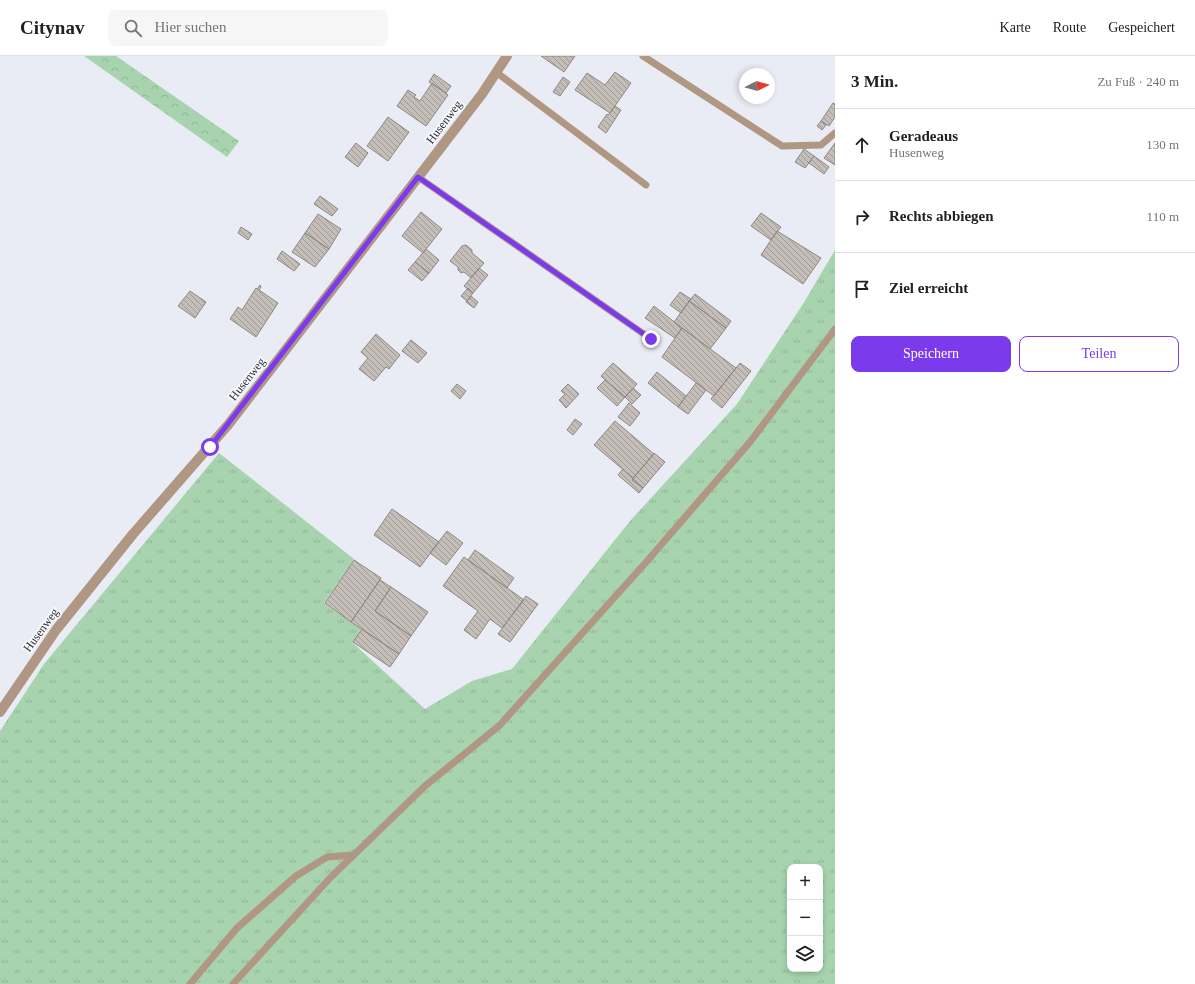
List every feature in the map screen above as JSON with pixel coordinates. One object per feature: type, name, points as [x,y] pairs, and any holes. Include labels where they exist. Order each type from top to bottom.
[{"type":"street","name":"Husenweg","points":[[0,712],[56,630],[133,534],[228,424],[482,94],[507,56]]},
{"type":"lane","points":[[643,56],[782,146],[821,145],[835,133]]},
{"type":"lane","points":[[496,72],[646,185]]},
{"type":"lane","points":[[418,177],[651,339]]},
{"type":"lane","points":[[233,984],[330,878],[424,786],[500,725],[648,560],[750,442],[835,329]]},
{"type":"lane","points":[[190,984],[237,928],[296,876],[327,857],[354,855]]},
{"type":"green space","points":[[84,56],[116,56],[239,141],[227,157]]},
{"type":"green space","points":[[835,250],[835,984],[0,984],[0,731],[44,664],[219,453],[354,559],[324,603],[361,629],[353,643],[425,709],[472,681],[512,669],[630,521],[737,404],[803,304]]},
{"type":"building","points":[[541,56],[575,56],[564,72]]},
{"type":"building","points":[[615,72],[631,83],[610,113],[575,90],[587,73],[605,85]]},
{"type":"building","points":[[434,74],[451,86],[446,93],[429,82]]},
{"type":"building","points":[[563,77],[570,82],[560,96],[553,92]]},
{"type":"building","points":[[432,83],[448,95],[426,126],[397,106],[408,90],[416,95],[414,97],[420,101]]},
{"type":"building","points":[[833,103],[835,104],[835,117],[829,126],[821,121]]},
{"type":"building","points":[[615,106],[621,110],[606,133],[598,127]]},
{"type":"building","points":[[388,117],[409,132],[388,161],[367,146]]},
{"type":"building","points":[[821,121],[826,125],[822,130],[817,126]]},
{"type":"building","points":[[356,143],[368,153],[358,167],[345,157]]},
{"type":"building","points":[[835,143],[835,165],[824,158]]},
{"type":"building","points":[[804,149],[814,156],[805,168],[795,162]]},
{"type":"building","points":[[814,156],[829,167],[824,174],[809,163]]},
{"type":"building","points":[[320,196],[338,209],[332,216],[314,204]]},
{"type":"building","points":[[421,212],[442,229],[423,253],[402,236]]},
{"type":"building","points":[[761,213],[781,227],[771,240],[751,226]]},
{"type":"building","points":[[318,214],[341,229],[329,249],[305,233]]},
{"type":"building","points":[[241,227],[252,234],[248,240],[238,233]]},
{"type":"building","points":[[777,231],[821,258],[803,284],[761,255]]},
{"type":"building","points":[[305,233],[329,249],[315,267],[292,252]]},
{"type":"building","points":[[466,245],[472,250],[472,253],[484,263],[471,278],[464,272],[461,273],[458,270],[458,267],[450,261],[462,246]]},
{"type":"building","points":[[426,249],[439,260],[429,273],[415,262]]},
{"type":"building","points":[[282,251],[300,264],[294,271],[277,259]]},
{"type":"building","points":[[415,262],[429,273],[422,281],[408,270]]},
{"type":"building","points":[[479,268],[488,275],[473,293],[464,286]]},
{"type":"building","points":[[260,285],[261,287],[259,290],[278,303],[256,337],[230,319],[238,307],[242,310],[256,288],[257,289]]},
{"type":"building","points":[[468,288],[473,293],[467,301],[461,296]]},
{"type":"building","points":[[190,291],[206,302],[195,318],[178,306]]},
{"type":"building","points":[[680,292],[691,299],[681,313],[670,305]]},
{"type":"building","points":[[695,294],[731,321],[726,328],[689,301]]},
{"type":"building","points":[[471,296],[478,302],[474,308],[466,302]]},
{"type":"building","points":[[689,301],[726,328],[710,349],[674,322]]},
{"type":"building","points":[[654,306],[682,328],[675,338],[645,318]]},
{"type":"building","points":[[682,328],[736,368],[714,396],[662,357]]},
{"type":"building","points":[[376,334],[400,355],[389,369],[386,367],[374,381],[359,369],[368,358],[361,352]]},
{"type":"building","points":[[411,340],[427,353],[418,363],[402,351]]},
{"type":"building","points":[[613,363],[637,384],[625,397],[601,376]]},
{"type":"building","points":[[740,363],[751,371],[722,408],[711,399]]},
{"type":"building","points":[[657,372],[686,396],[678,407],[648,383]]},
{"type":"building","points":[[605,380],[625,397],[617,406],[597,388]]},
{"type":"building","points":[[696,383],[706,390],[688,414],[678,407]]},
{"type":"building","points":[[457,384],[466,391],[460,399],[451,391]]},
{"type":"building","points":[[568,384],[579,394],[566,408],[559,400],[565,394],[561,391]]},
{"type":"building","points":[[633,388],[641,395],[632,404],[625,397]]},
{"type":"building","points":[[629,403],[640,413],[630,426],[618,417]]},
{"type":"building","points":[[575,419],[582,424],[573,435],[567,430]]},
{"type":"building","points":[[615,421],[654,454],[633,478],[594,445]]},
{"type":"building","points":[[654,453],[665,462],[643,488],[632,480]]},
{"type":"building","points":[[623,469],[643,488],[639,493],[618,475]]},
{"type":"building","points":[[392,509],[439,542],[420,567],[374,535]]},
{"type":"building","points":[[447,531],[463,543],[446,565],[430,553]]},
{"type":"building","points":[[475,550],[514,578],[507,588],[468,560]]},
{"type":"building","points":[[464,557],[524,600],[502,628],[490,619],[476,639],[464,630],[478,611],[443,586]]},
{"type":"building","points":[[354,560],[381,578],[351,622],[325,603]]},
{"type":"building","points":[[380,580],[391,587],[375,611],[411,636],[399,654],[351,622]]},
{"type":"building","points":[[391,587],[428,612],[411,636],[375,611]]},
{"type":"building","points":[[526,596],[538,604],[510,642],[498,634]]},
{"type":"building","points":[[362,629],[399,654],[390,667],[353,642]]},
{"type":"route","points":[[210,447],[418,177],[651,339]]}]
